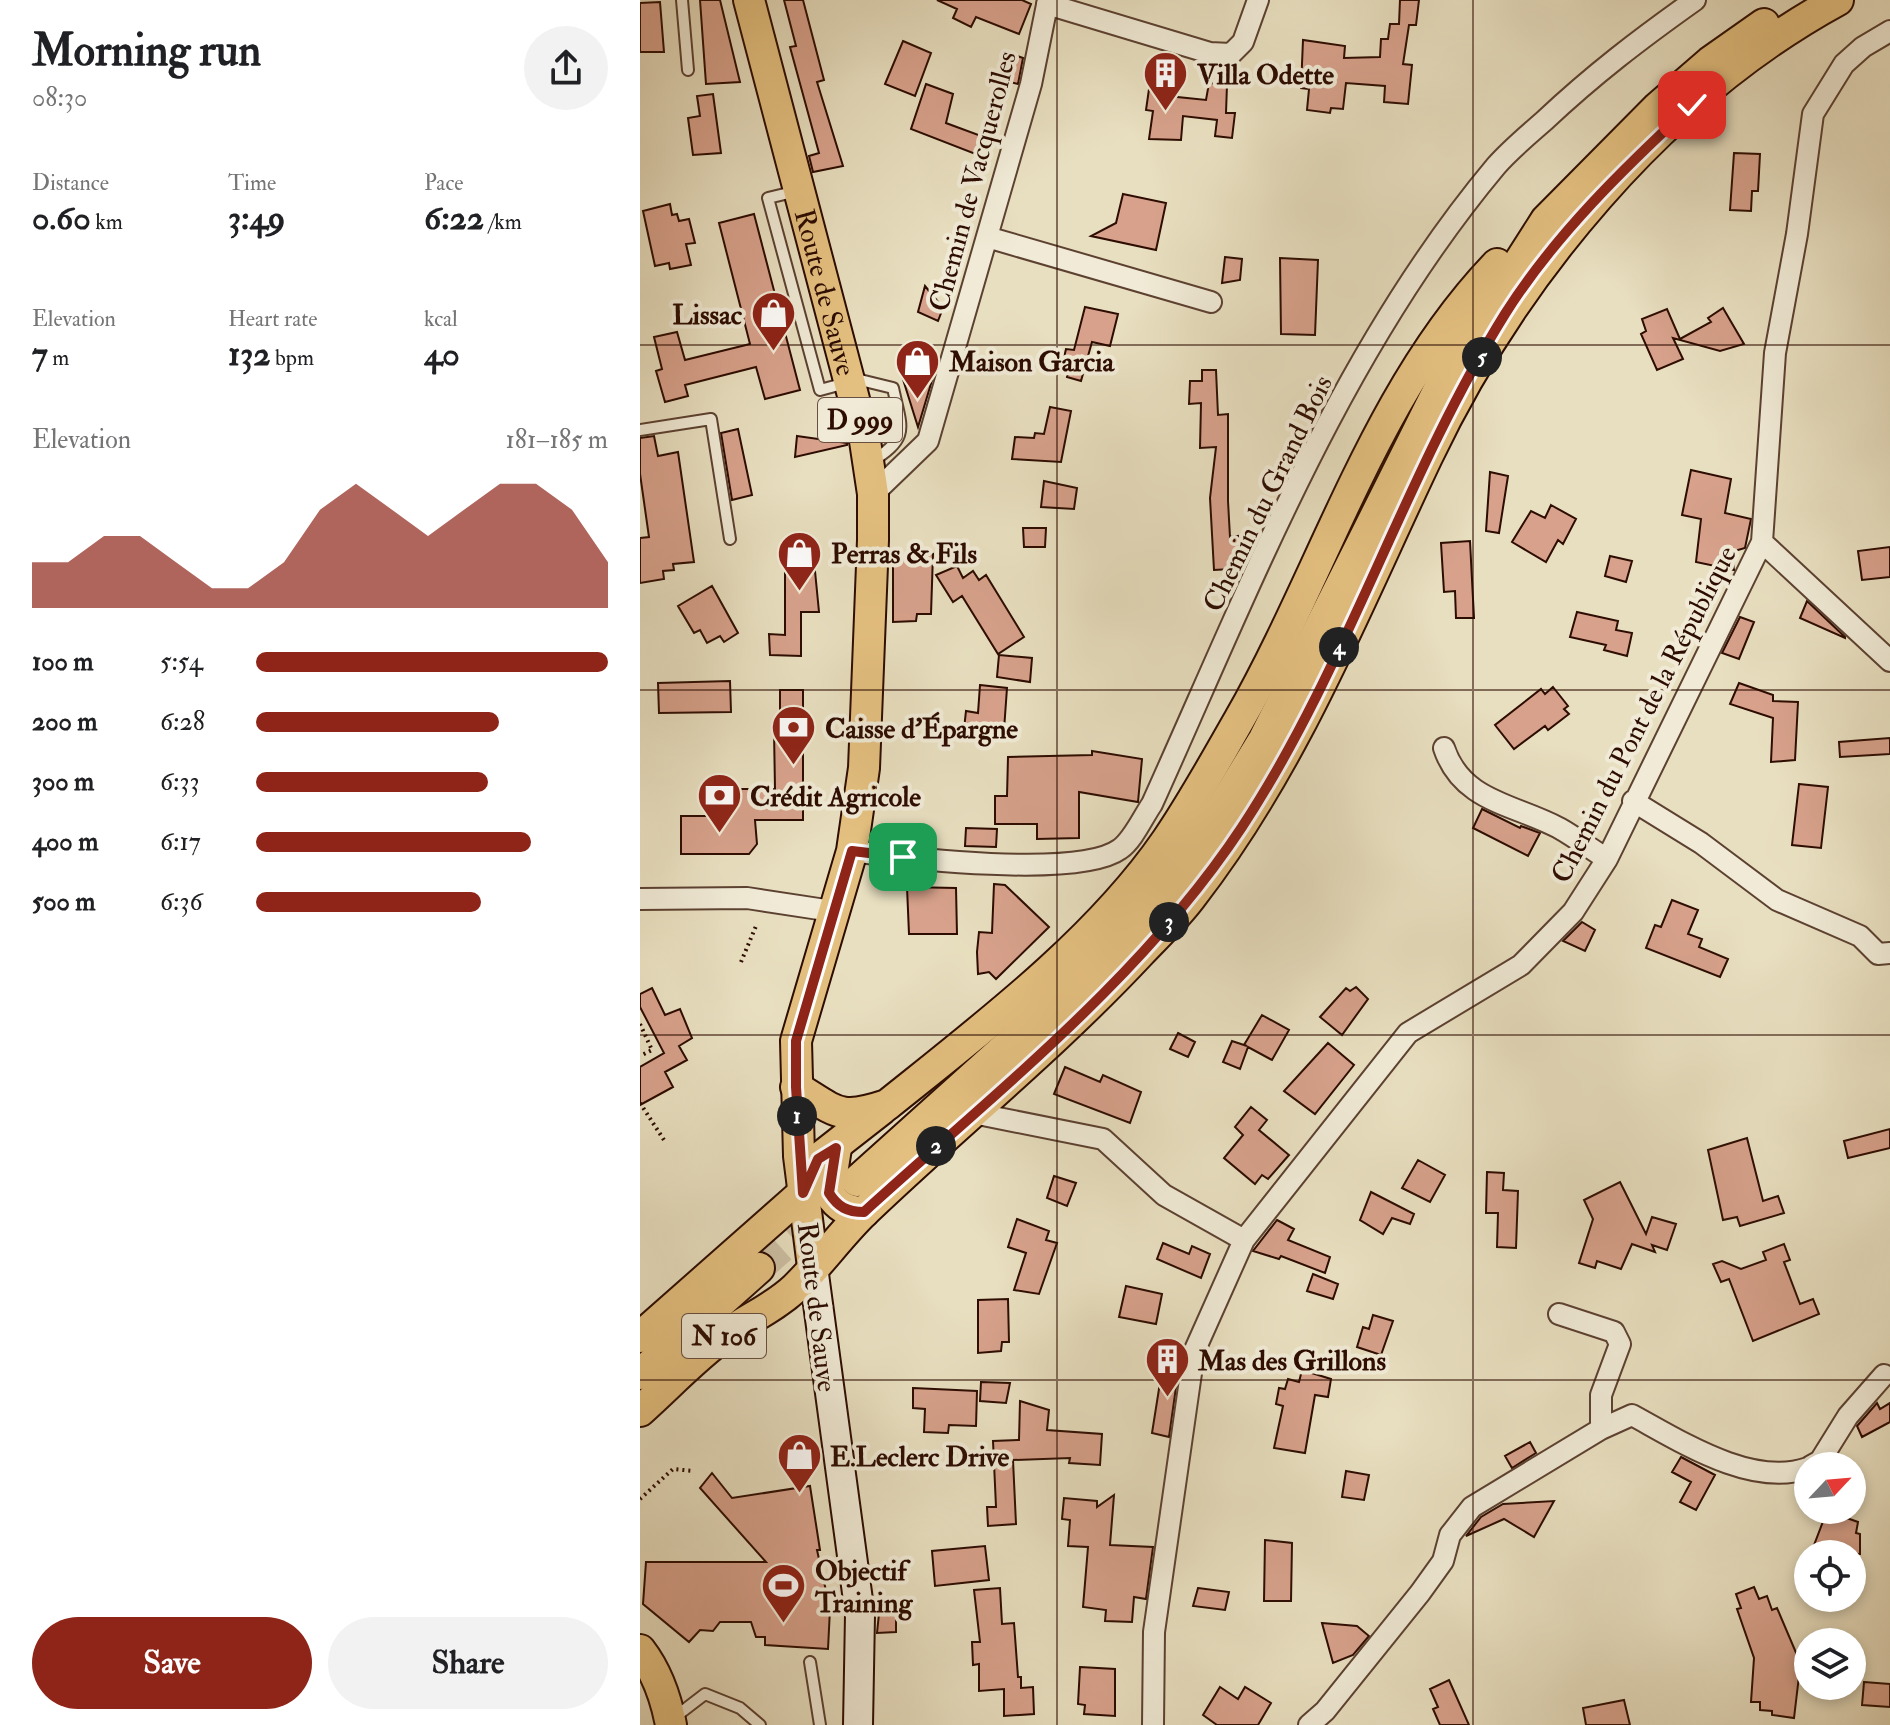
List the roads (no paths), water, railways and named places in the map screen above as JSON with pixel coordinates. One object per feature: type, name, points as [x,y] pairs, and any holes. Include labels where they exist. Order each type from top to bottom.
[{"type":"main road","name":"Route de Sauve","points":[[749,0],[849,380],[870,464],[873,494],[864,768],[852,851],[796,1041],[803,1193],[860,1615],[858,1725]]},
{"type":"main road","points":[[640,1337],[803,1193],[818,1159],[836,1148],[1050,968],[1118,901],[1167,841],[1240,718],[1377,440],[1416,370],[1483,278],[1689,80],[1802,0]]},
{"type":"main road","name":"N 106","points":[[640,1411],[718,1340],[774,1305],[864,1212],[1101,995],[1189,901],[1242,828],[1287,753],[1429,453],[1506,313],[1576,222],[1624,169],[1692,105],[1764,47],[1838,0]]},
{"type":"main road","points":[[857,1181],[1075,985],[1164,889],[1209,829],[1264,739],[1442,383],[1546,220]]},
{"type":"main road","points":[[796,1087],[838,1112],[855,1115],[887,1105]]},
{"type":"main road","points":[[836,1148],[829,1193],[837,1205],[852,1212],[864,1212]]},
{"type":"main road","name":"N 106","points":[[640,1374],[759,1268]]},
{"type":"main road","points":[[640,1650],[651,1665],[671,1723]]},
{"type":"street","points":[[1047,2],[1210,53],[1231,54],[1243,42],[1258,0]]},
{"type":"street","name":"Chemin du Grand Bois","points":[[852,851],[940,860],[1068,865],[1121,849],[1152,804],[1290,497],[1354,377],[1428,254],[1498,164],[1606,64],[1695,0]]},
{"type":"street","name":"Chemin de Vacquerolles","points":[[873,494],[928,441],[1031,84],[1047,2]]},
{"type":"street","name":"Chemin du Pont de la République","points":[[1153,1725],[1154,1632],[1194,1352],[1244,1240],[1408,1033],[1521,965],[1573,912],[1607,859],[1762,542],[1775,353],[1797,234],[1813,114],[1844,64],[1863,47],[1890,31]]},
{"type":"street","points":[[987,237],[1211,302]]},
{"type":"street","points":[[1762,542],[1890,661]]},
{"type":"street","points":[[1444,748],[1452,770],[1486,797],[1559,828],[1607,859]]},
{"type":"street","points":[[1633,801],[1701,843],[1777,900],[1860,936],[1878,954],[1890,953]]},
{"type":"street","points":[[640,899],[741,898],[832,911]]},
{"type":"street","points":[[973,1113],[1103,1139],[1164,1195],[1244,1240]]},
{"type":"street","points":[[1559,1314],[1614,1332],[1620,1344],[1601,1395],[1601,1429]]},
{"type":"street","points":[[1826,1452],[1848,1416],[1884,1375]]},
{"type":"street","points":[[1309,1725],[1325,1711],[1420,1593],[1443,1561],[1450,1535],[1472,1507],[1601,1429],[1632,1415],[1725,1464],[1785,1472],[1794,1470]]},
{"type":"lane","points":[[682,0],[688,70]]},
{"type":"lane","points":[[849,380],[893,388],[903,431],[896,446],[870,464]]},
{"type":"lane","points":[[640,430],[711,419],[730,539]]},
{"type":"lane","points":[[810,1662],[820,1725]]},
{"type":"lane","points":[[671,1723],[705,1694],[740,1708],[760,1725]]},
{"type":"tunnel","points":[[759,1268],[825,1209]]},
{"type":"place","name":"Villa Odette","points":[[1166,113]]},
{"type":"place","name":"Lissac","points":[[773,353]]},
{"type":"place","name":"Maison Garcia","points":[[918,400]]},
{"type":"place","name":"Perras & Fils","points":[[800,592]]},
{"type":"place","name":"Caisse d'Épargne","points":[[794,767]]},
{"type":"place","name":"Crédit Agricole","points":[[719,835]]},
{"type":"place","name":"Mas des Grillons","points":[[1167,1399]]},
{"type":"place","name":"E.Leclerc Drive","points":[[799,1495]]},
{"type":"place","name":"Objectif Training","points":[[784,1625]]}]
